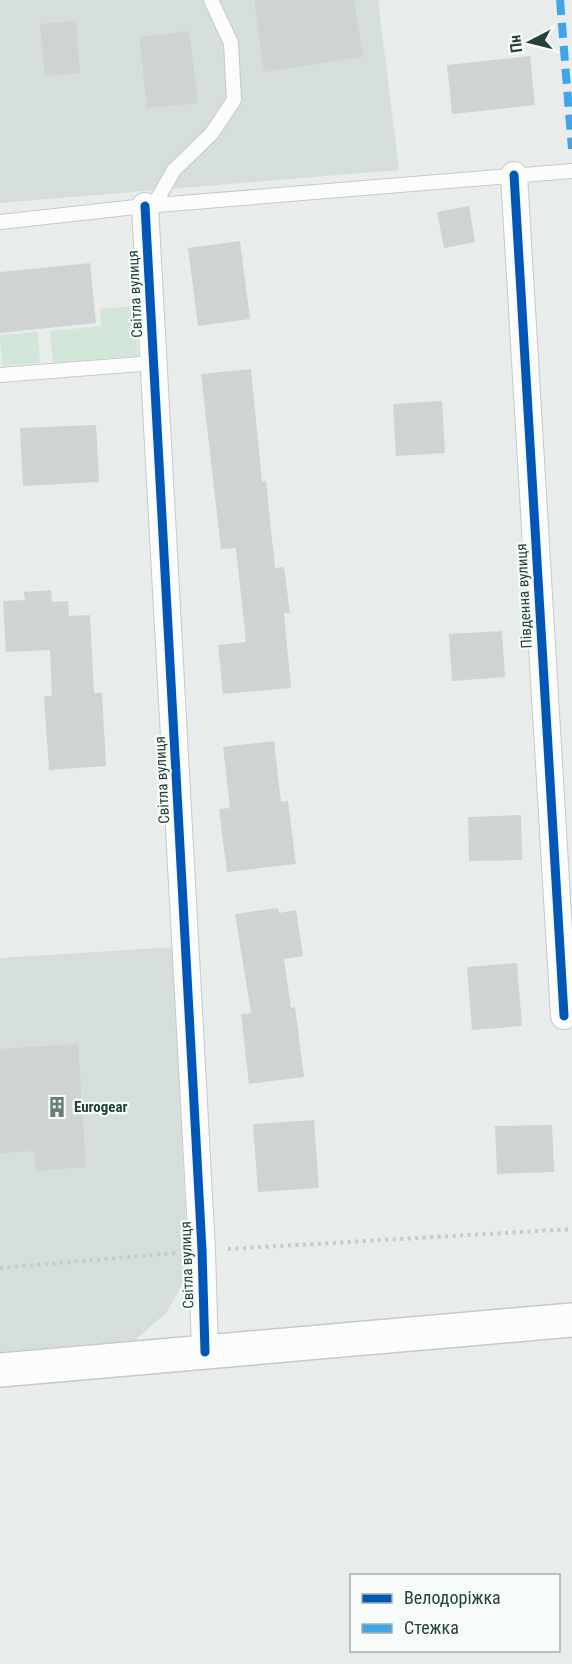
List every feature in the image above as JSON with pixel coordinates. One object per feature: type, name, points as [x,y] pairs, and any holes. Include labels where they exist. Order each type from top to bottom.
[{"type":"street","name":"Південна вулиця","points":[[514,175],[564,1016]]},
{"type":"street","name":"Світла вулиця","points":[[150,206],[154,363],[202,1250],[205,1352]]},
{"type":"street","points":[[0,1370],[572,1320]]},
{"type":"lane","points":[[150,206],[174,170],[212,133],[234,100],[231,43],[211,0]]},
{"type":"lane","points":[[0,222],[150,206],[572,171]]},
{"type":"lane","points":[[0,375],[154,363]]},
{"type":"path","points":[[0,1268],[202,1250],[572,1229]]},
{"type":"shaded area","points":[[0,0],[378,0],[399,170],[0,203]]},
{"type":"shaded area","points":[[174,947],[186,1277],[167,1312],[135,1340],[0,1352],[0,958]]},
{"type":"green space","points":[[134,306],[138,356],[53,363],[50,331],[101,326],[100,309]]},
{"type":"green space","points":[[38,332],[40,363],[2,366],[0,335]]},
{"type":"building","points":[[254,0],[354,0],[363,57],[264,72]]},
{"type":"building","points":[[76,21],[80,73],[45,76],[40,24]]},
{"type":"building","points":[[189,31],[198,103],[147,108],[139,37]]},
{"type":"building","points":[[530,56],[535,105],[452,114],[447,65]]},
{"type":"building","points":[[469,206],[475,242],[444,248],[437,212]]},
{"type":"building","points":[[240,241],[250,319],[198,326],[188,248]]},
{"type":"building","points":[[90,263],[96,323],[0,333],[0,272]]},
{"type":"building","points":[[251,369],[262,482],[266,481],[275,568],[284,567],[290,613],[284,613],[291,688],[223,694],[218,645],[246,642],[236,548],[221,549],[201,374]]},
{"type":"building","points":[[442,401],[445,453],[396,456],[393,404]]},
{"type":"building","points":[[96,425],[99,482],[23,486],[20,428]]},
{"type":"building","points":[[51,590],[52,602],[68,601],[69,616],[90,615],[94,693],[102,693],[106,766],[49,770],[44,696],[52,696],[50,650],[6,652],[3,601],[25,600],[24,592]]},
{"type":"building","points":[[502,631],[505,677],[452,681],[449,634]]},
{"type":"building","points":[[274,741],[281,802],[288,801],[296,864],[227,872],[219,809],[230,808],[223,747]]},
{"type":"building","points":[[521,815],[522,860],[469,861],[468,817]]},
{"type":"building","points":[[278,908],[279,913],[296,910],[303,956],[284,959],[291,1008],[295,1007],[304,1077],[249,1084],[241,1014],[251,1013],[235,914]]},
{"type":"building","points":[[517,963],[522,1026],[472,1030],[467,967]]},
{"type":"building","name":"Eurogear","points":[[78,1044],[86,1167],[36,1171],[34,1151],[0,1153],[0,1049]]},
{"type":"building","points":[[314,1120],[319,1188],[258,1192],[253,1124]]},
{"type":"building","points":[[552,1125],[554,1172],[497,1174],[495,1126]]},
{"type":"marked path","points":[[560,0],[572,149]]},
{"type":"cycle path","points":[[514,175],[564,1016]]},
{"type":"cycle path","points":[[145,206],[202,1250],[205,1352]]},
{"type":"place","name":"Eurogear","points":[[57,1107]]}]
